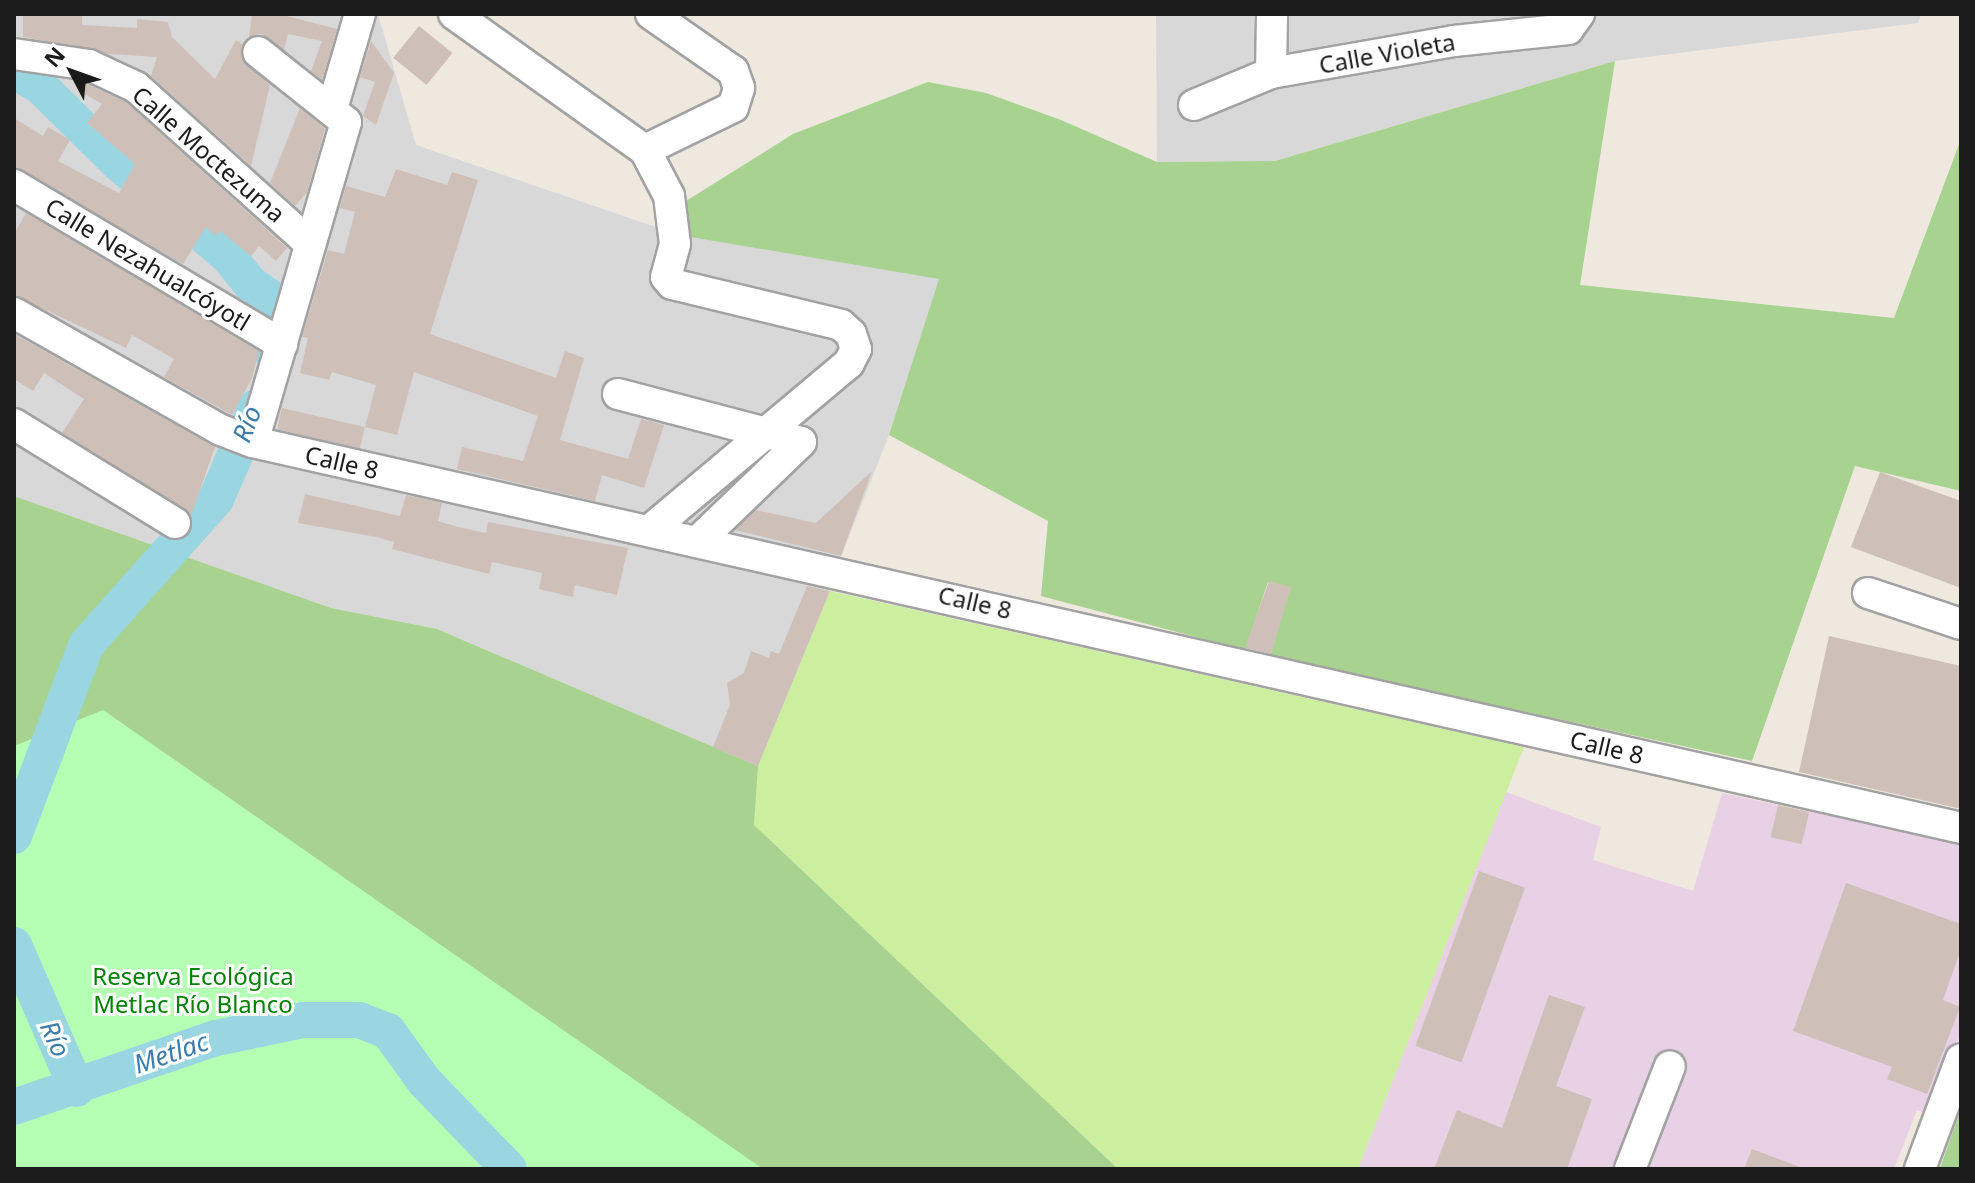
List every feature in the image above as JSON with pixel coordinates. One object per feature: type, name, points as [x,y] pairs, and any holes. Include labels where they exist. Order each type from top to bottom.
[{"type":"street","points":[[258,52],[332,109],[360,14]]},
{"type":"street","points":[[454,14],[645,150],[669,196],[675,244],[666,277],[672,284],[841,325],[851,334],[856,349],[849,363],[649,531]]},
{"type":"street","points":[[645,150],[733,107],[739,88],[733,71],[651,14]]},
{"type":"street","points":[[1271,73],[1272,14]]},
{"type":"street","name":"Calle Violeta","points":[[1194,105],[1271,73],[1454,27],[1568,29],[1579,14]]},
{"type":"street","name":"Calle Moctezuma","points":[[14,54],[89,65],[136,87],[307,241]]},
{"type":"street","name":"Calle Moctezuma","points":[[253,442],[272,338],[346,122],[332,109]]},
{"type":"street","name":"Calle Nezahualcóyotl","points":[[14,185],[272,338]]},
{"type":"street","name":"Calle 8","points":[[14,313],[221,430],[253,442],[1961,828]]},
{"type":"street","points":[[618,394],[801,442],[698,541]]},
{"type":"street","points":[[14,424],[175,523]]},
{"type":"street","points":[[1868,593],[1961,624]]},
{"type":"street","points":[[1920,1169],[1961,1059]]},
{"type":"street","points":[[1630,1169],[1670,1066]]},
{"type":"shaded area","points":[[14,14],[378,14],[416,145],[679,235],[940,279],[889,435],[758,766],[437,629],[331,608],[14,496]]},
{"type":"shaded area","points":[[1156,14],[1921,14],[1918,23],[1615,61],[1275,161],[1157,162]]},
{"type":"shaded area","points":[[1506,792],[1601,827],[1593,860],[1693,891],[1722,793],[1961,843],[1961,1032],[1930,1116],[1917,1110],[1894,1169],[1358,1169]]},
{"type":"green space","points":[[1615,61],[1580,285],[1894,318],[1961,139],[1961,491],[1855,466],[1752,761],[1270,657],[1290,587],[1268,582],[1245,650],[1041,596],[1048,521],[889,435],[939,279],[679,235],[678,206],[793,134],[928,82],[986,93],[1061,120],[1157,162],[1275,161]]},
{"type":"green space","points":[[14,496],[331,608],[437,629],[758,766],[754,825],[1118,1169],[14,1169]]},
{"type":"green space","points":[[830,591],[1524,747],[1358,1169],[1118,1169],[754,825],[758,766]]},
{"type":"green space","name":"Reserva Ecológica Metlac Río Blanco","points":[[103,710],[763,1169],[14,1169],[14,746]]},
{"type":"green space","points":[[1961,1109],[1961,1169],[1941,1169],[1940,1168]]},
{"type":"building","points":[[82,14],[82,25],[137,28],[137,19],[168,22],[172,37],[215,79],[236,40],[242,44],[242,59],[270,85],[251,166],[151,76],[157,57],[109,54],[23,37],[23,15]]},
{"type":"building","points":[[252,14],[279,14],[337,29],[322,80],[311,71],[322,41],[288,34],[284,50],[261,34],[249,37]]},
{"type":"building","points":[[419,26],[452,53],[427,85],[393,58]]},
{"type":"building","points":[[371,41],[394,73],[376,125],[363,116],[375,82],[360,77]]},
{"type":"building","points":[[85,83],[126,102],[287,248],[276,261],[259,246],[251,256],[220,231],[216,236],[206,227],[183,264],[14,167],[14,118],[43,136],[48,127],[70,140],[58,161],[119,193],[135,164],[87,123],[102,104],[79,91]]},
{"type":"building","points":[[300,108],[325,129],[307,192],[295,206],[270,183]]},
{"type":"building","points":[[396,169],[447,185],[452,172],[478,180],[430,334],[556,378],[565,351],[584,358],[560,440],[628,459],[641,419],[664,425],[644,488],[602,475],[595,501],[457,469],[462,447],[523,461],[538,416],[414,372],[397,435],[365,427],[376,385],[332,372],[329,380],[300,373],[308,338],[302,337],[328,250],[344,254],[355,212],[340,208],[346,186],[385,197]]},
{"type":"building","points":[[26,213],[259,351],[252,378],[232,415],[164,377],[174,359],[132,335],[126,348],[14,295],[14,234]]},
{"type":"building","points":[[14,334],[215,447],[191,516],[62,433],[84,399],[44,373],[33,391],[14,379]]},
{"type":"building","points":[[282,408],[365,427],[360,449],[277,429]]},
{"type":"building","points":[[872,471],[841,556],[735,530],[756,510],[816,523]]},
{"type":"building","points":[[1880,472],[1961,501],[1961,588],[1851,547]]},
{"type":"building","points":[[305,494],[400,516],[406,495],[442,503],[438,521],[458,527],[486,533],[488,522],[628,548],[617,595],[575,585],[573,597],[539,589],[542,573],[492,562],[489,574],[392,549],[394,542],[376,537],[298,523]]},
{"type":"building","points":[[1269,581],[1291,587],[1271,654],[1245,648]]},
{"type":"building","points":[[807,586],[830,591],[758,766],[713,747],[730,705],[727,683],[744,673],[751,651],[769,658],[771,651],[779,654]]},
{"type":"building","points":[[1829,636],[1961,666],[1961,809],[1799,772]]},
{"type":"building","points":[[1778,805],[1809,812],[1802,844],[1771,837]]},
{"type":"building","points":[[1479,871],[1525,888],[1461,1063],[1415,1046]]},
{"type":"building","points":[[1846,883],[1961,924],[1961,949],[1943,1000],[1960,1007],[1927,1094],[1887,1079],[1892,1067],[1793,1031]]},
{"type":"building","points":[[1549,995],[1585,1007],[1556,1086],[1592,1099],[1567,1169],[1434,1169],[1457,1110],[1502,1128]]},
{"type":"building","points":[[1752,1149],[1800,1167],[1800,1169],[1744,1169]]},
{"type":"waterway","name":"Río","points":[[14,71],[40,86],[117,162],[228,256],[251,284],[281,305],[270,350]]},
{"type":"waterway","name":"Río","points":[[14,836],[86,645],[216,499],[256,407]]},
{"type":"waterway","name":"Río","points":[[14,945],[77,1089]]},
{"type":"waterway","name":"Metlac","points":[[14,1107],[216,1038],[304,1020],[359,1020],[388,1031],[424,1081],[509,1169]]}]
